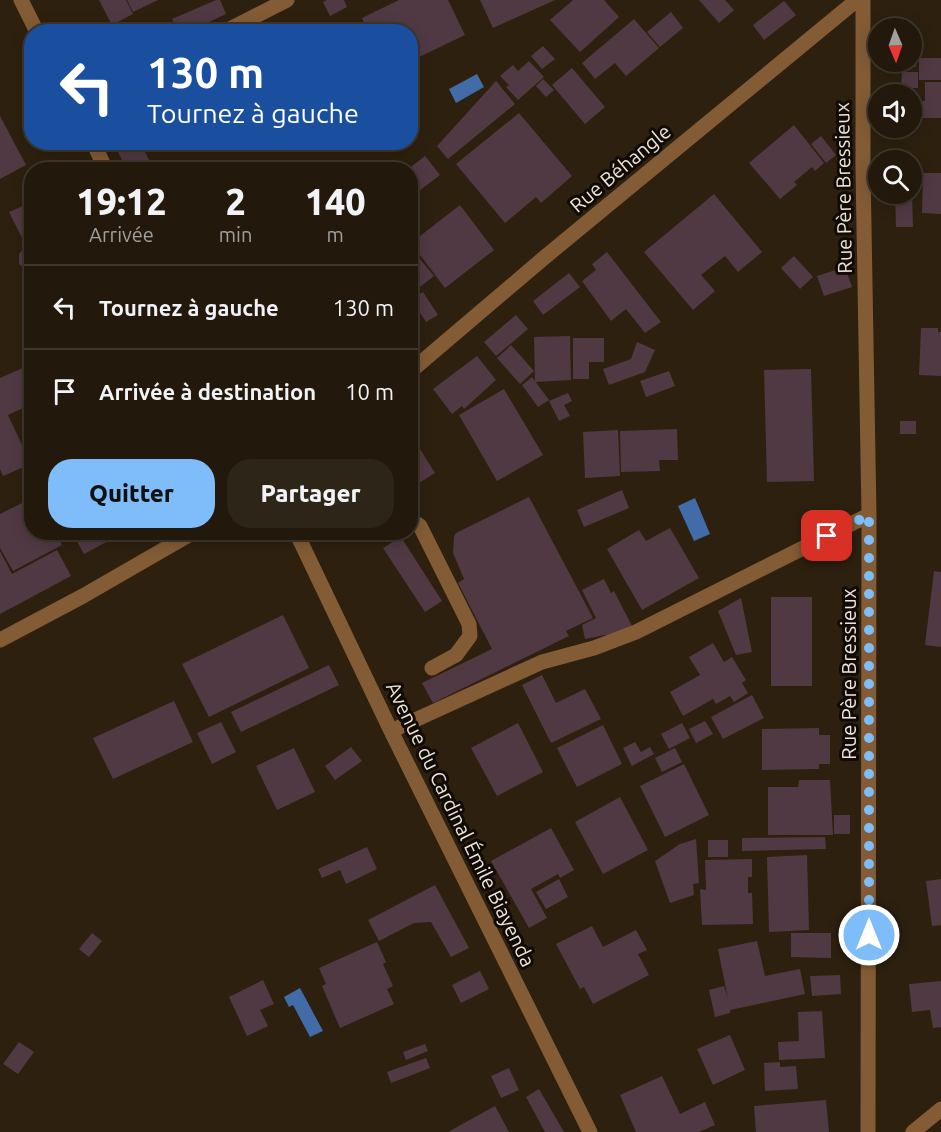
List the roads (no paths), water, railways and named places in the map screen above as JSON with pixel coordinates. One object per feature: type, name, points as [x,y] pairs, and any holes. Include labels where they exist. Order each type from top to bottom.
[{"type":"street","points":[[21,0],[33,24]]},
{"type":"street","points":[[240,24],[287,0]]},
{"type":"street","name":"Rue Béhangle","points":[[418,365],[545,257],[857,0]]},
{"type":"street","name":"Rue Père Bressieux","points":[[863,0],[862,169],[869,515],[868,1132]]},
{"type":"street","points":[[391,731],[542,662],[594,648],[636,632],[869,515]]},
{"type":"street","points":[[418,525],[469,624],[470,636],[456,655],[432,668]]},
{"type":"street","points":[[0,640],[83,596],[180,540]]},
{"type":"street","name":"Avenue du Cardinal Émile Biayenda","points":[[300,540],[391,731],[590,1132]]},
{"type":"street","points":[[913,1132],[941,1109]]},
{"type":"water","points":[[477,74],[484,87],[456,103],[449,89]]},
{"type":"water","points":[[695,498],[710,534],[694,541],[678,506]]},
{"type":"water","points":[[300,988],[323,1031],[310,1037],[293,1005],[289,1007],[284,997]]}]
